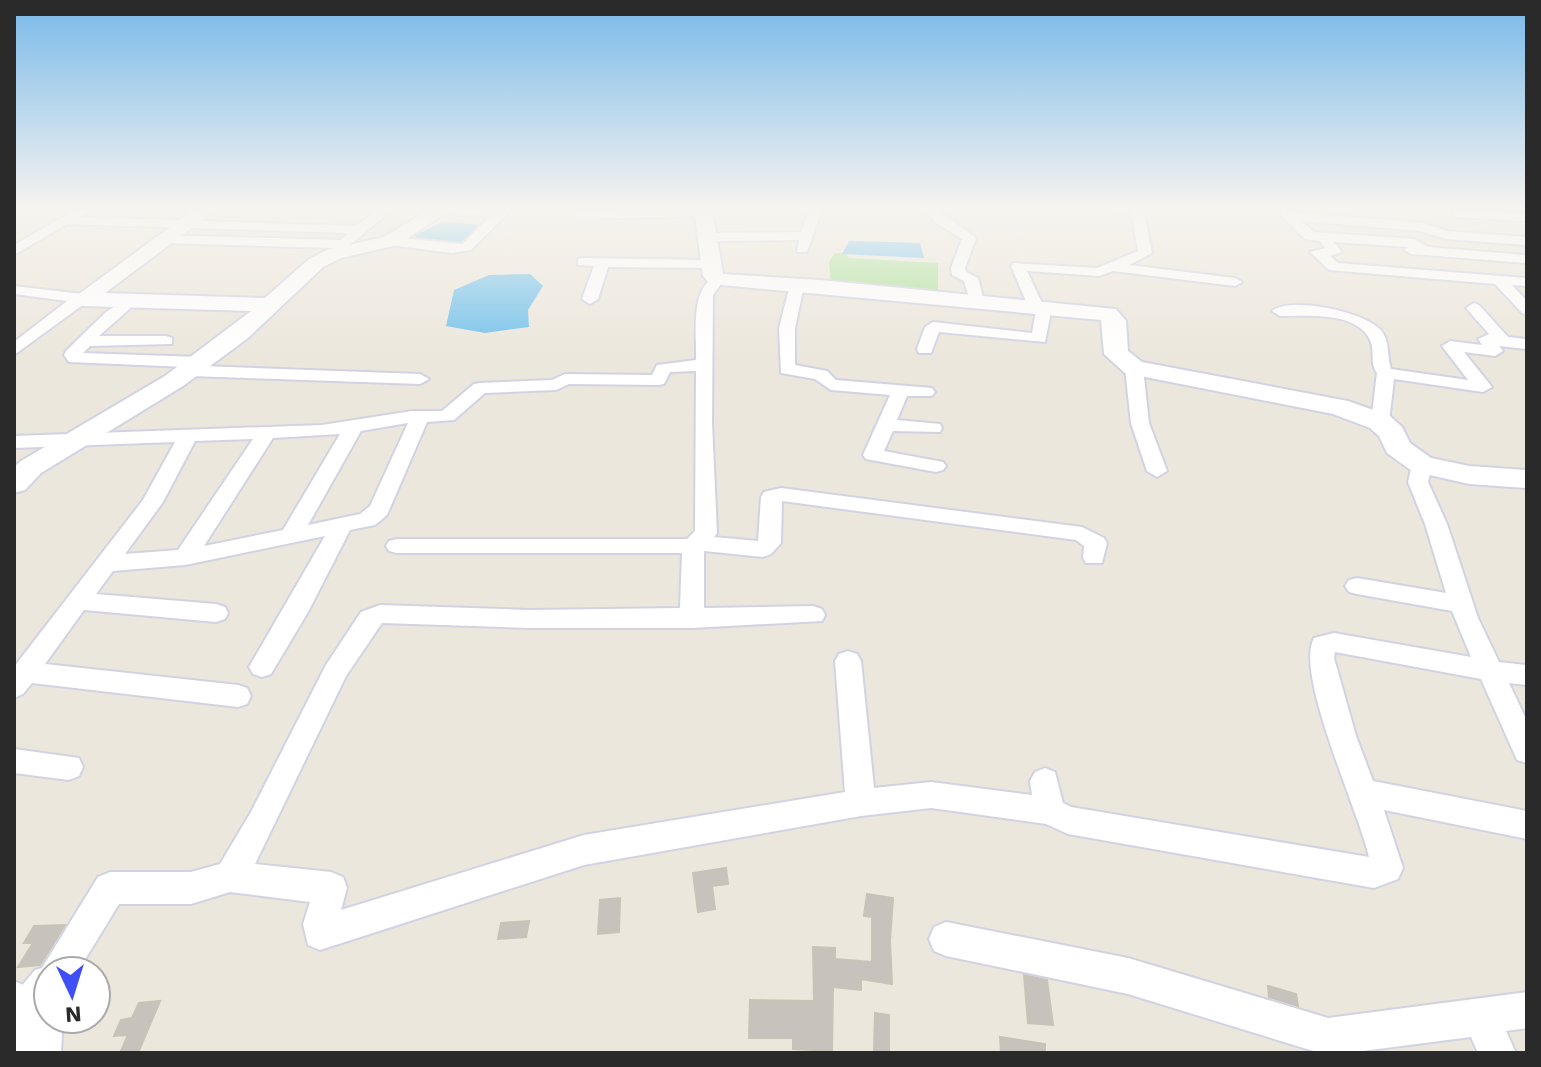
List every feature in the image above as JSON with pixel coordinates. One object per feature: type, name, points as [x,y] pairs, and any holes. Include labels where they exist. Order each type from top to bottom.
[{"type":"street","points":[[14,350],[45,324],[138,259]]},
{"type":"street","points":[[14,484],[31,467],[82,438],[240,333],[323,259]]},
{"type":"street","points":[[692,619],[695,544],[706,533],[704,365],[706,295],[714,272],[712,259]]},
{"type":"street","points":[[961,259],[959,275],[971,278],[976,301]]},
{"type":"street","points":[[925,349],[933,327],[1039,339],[1040,306],[1018,266],[1099,272],[1129,259]]},
{"type":"street","points":[[1325,259],[1334,267],[1527,282]]},
{"type":"street","points":[[583,262],[714,272],[797,285],[1111,315],[1115,321],[1116,354],[1134,368],[1339,407],[1380,422],[1392,433],[1397,447],[1422,465],[1469,475],[1527,479]]},
{"type":"street","points":[[590,299],[603,262]]},
{"type":"street","points":[[1109,266],[1235,282]]},
{"type":"street","points":[[1498,279],[1527,310]]},
{"type":"street","points":[[797,285],[787,328],[787,369],[821,375],[831,385],[926,392]]},
{"type":"street","points":[[14,290],[83,299],[269,305]]},
{"type":"street","points":[[130,301],[72,355],[75,358],[420,379]]},
{"type":"street","points":[[1474,308],[1503,341]]},
{"type":"street","points":[[1280,311],[1348,314],[1381,340],[1381,367],[1386,373],[1483,387],[1450,346],[1495,351],[1486,339],[1527,344]]},
{"type":"street","points":[[14,325],[45,324]]},
{"type":"street","points":[[85,341],[166,341]]},
{"type":"street","points":[[14,442],[322,431],[447,416],[480,388],[556,385],[565,379],[658,380],[663,369],[669,367],[704,365]]},
{"type":"street","points":[[1134,368],[1140,423],[1157,471]]},
{"type":"street","points":[[1380,422],[1386,373]]},
{"type":"street","points":[[901,390],[873,455],[936,466]]},
{"type":"street","points":[[106,564],[185,557],[374,517],[420,417]]},
{"type":"street","points":[[885,425],[933,428]]},
{"type":"street","points":[[290,537],[354,426]]},
{"type":"street","points":[[185,557],[266,434]]},
{"type":"street","points":[[20,680],[152,502],[188,436]]},
{"type":"street","points":[[1422,465],[1418,482],[1436,524],[1462,604],[1527,751]]},
{"type":"street","points":[[397,546],[695,544],[763,549],[770,543],[771,497],[781,494],[1082,534],[1096,543],[1094,558]]},
{"type":"street","points":[[262,667],[296,612],[342,525]]},
{"type":"street","points":[[1357,586],[1462,604]]},
{"type":"street","points":[[78,601],[216,613]]},
{"type":"street","points":[[230,877],[262,822],[335,672],[370,618],[380,614],[692,619],[813,615]]},
{"type":"street","points":[[68,955],[110,888],[191,888],[230,877],[331,888],[320,933],[584,850],[861,803],[931,795],[1049,811],[1068,820],[1374,873],[1387,868],[1381,841],[1342,736],[1321,658],[1323,645],[1334,642],[1527,675]]},
{"type":"street","points":[[848,661],[861,803]]},
{"type":"street","points":[[20,680],[238,696]]},
{"type":"street","points":[[14,761],[69,767]]},
{"type":"street","points":[[1045,781],[1049,811]]},
{"type":"street","points":[[1363,792],[1527,825]]},
{"type":"street","points":[[946,939],[1128,976],[1328,1037],[1527,1010]]},
{"type":"street","points":[[1481,1017],[1497,1053]]},
{"type":"green space","points":[[831,259],[863,259],[938,263],[938,293],[831,283]]},
{"type":"water","points":[[530,274],[543,286],[528,310],[529,327],[485,333],[446,326],[454,290],[489,275]]},
{"type":"building","points":[[726,868],[728,884],[712,886],[715,909],[698,912],[693,873]]},
{"type":"building","points":[[867,894],[893,898],[890,941],[892,984],[861,979],[861,990],[833,987],[832,1051],[793,1049],[793,1038],[749,1038],[750,1000],[814,1001],[813,947],[835,948],[835,959],[872,962],[872,917],[864,916]]},
{"type":"building","points":[[620,898],[619,932],[598,934],[600,900]]},
{"type":"building","points":[[529,921],[526,937],[498,939],[501,923]]},
{"type":"building","points":[[65,925],[46,955],[32,955],[32,966],[18,967],[33,943],[24,943],[34,926]]},
{"type":"building","points":[[1024,975],[1047,980],[1053,1025],[1028,1023]]},
{"type":"building","points":[[1268,986],[1296,994],[1298,1006],[1269,997]]},
{"type":"building","points":[[160,1001],[138,1053],[120,1053],[128,1035],[114,1036],[121,1020],[132,1018],[139,1003]]},
{"type":"building","points":[[875,1013],[889,1015],[889,1053],[874,1051]]},
{"type":"building","points":[[1000,1037],[1045,1044],[1045,1053],[1001,1053]]}]
